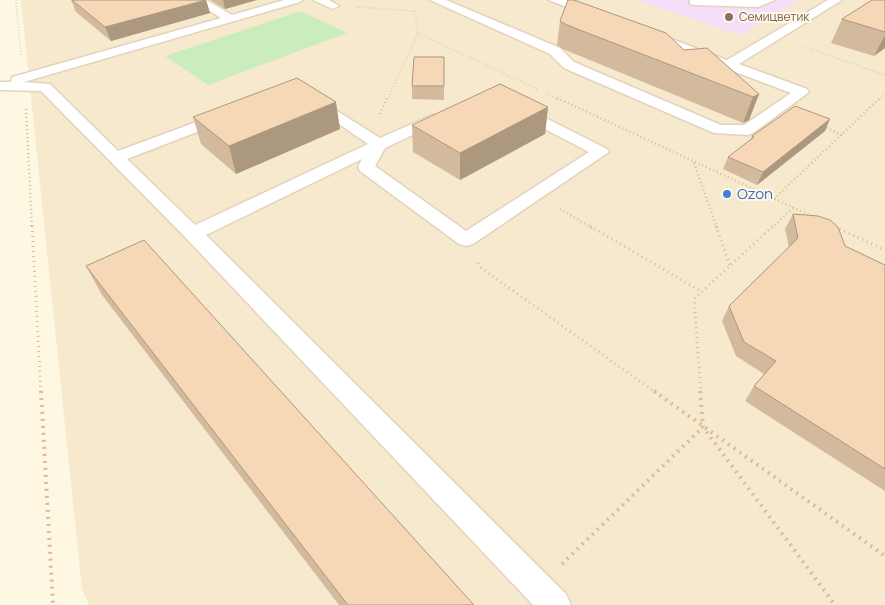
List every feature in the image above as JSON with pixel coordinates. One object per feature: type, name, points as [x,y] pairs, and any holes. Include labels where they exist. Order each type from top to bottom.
[{"type":"lane","points":[[198,0],[231,19]]},
{"type":"lane","points":[[0,86],[24,82],[296,0]]},
{"type":"lane","points":[[319,0],[333,6]]},
{"type":"lane","points":[[436,0],[556,51],[569,65],[719,130],[748,130],[802,92],[637,31]]},
{"type":"lane","points":[[556,0],[610,20]]},
{"type":"lane","points":[[694,2],[758,4],[769,0]]},
{"type":"lane","points":[[728,65],[836,0]]},
{"type":"lane","points":[[24,82],[45,87],[193,234],[555,605]]},
{"type":"lane","points":[[306,95],[374,141]]},
{"type":"lane","points":[[374,141],[366,167],[466,240],[601,152],[505,103]]},
{"type":"lane","points":[[193,234],[374,141],[452,111]]},
{"type":"lane","points":[[116,157],[234,113]]},
{"type":"path","points":[[16,0],[24,82],[53,605]]},
{"type":"path","points":[[333,6],[415,11]]},
{"type":"path","points":[[374,141],[418,33],[414,6]]},
{"type":"path","points":[[418,33],[694,163],[819,219]]},
{"type":"path","points":[[775,37],[885,75]]},
{"type":"path","points":[[774,199],[843,136],[885,94]]},
{"type":"path","points":[[782,106],[843,136]]},
{"type":"path","points":[[694,163],[730,266]]},
{"type":"path","points":[[536,195],[702,292]]},
{"type":"path","points":[[794,208],[694,299],[703,427],[835,605]]},
{"type":"path","points":[[827,223],[885,250]]},
{"type":"path","points":[[466,240],[480,268],[885,556]]},
{"type":"path","points":[[538,588],[703,427]]},
{"type":"shaded area","points":[[21,0],[885,0],[885,605],[89,605],[82,589]]},
{"type":"shaded area","name":"Семицветик","points":[[636,0],[800,0],[740,35]]},
{"type":"green space","points":[[301,11],[347,33],[208,85],[165,56]]},
{"type":"building","points":[[72,0],[206,0],[105,27]]},
{"type":"building","points":[[568,0],[574,0],[666,33],[684,50],[707,48],[759,94],[753,97],[567,25],[560,21]]},
{"type":"building","points":[[872,0],[885,0],[885,32],[842,19]]},
{"type":"building","points":[[414,57],[444,57],[444,86],[412,86]]},
{"type":"building","points":[[297,78],[336,102],[229,146],[193,117]]},
{"type":"building","points":[[500,84],[548,107],[460,153],[412,125]]},
{"type":"building","points":[[795,106],[830,119],[763,172],[728,157],[754,137],[752,136]]},
{"type":"building","points":[[793,214],[818,216],[830,220],[838,227],[845,246],[885,265],[885,469],[754,386],[776,361],[744,342],[729,306],[798,238]]},
{"type":"building","points":[[144,240],[474,605],[348,605],[86,266]]},
{"type":"place","name":"Семицветик","points":[[729,17]]},
{"type":"place","name":"Ozon","points":[[727,194]]}]
